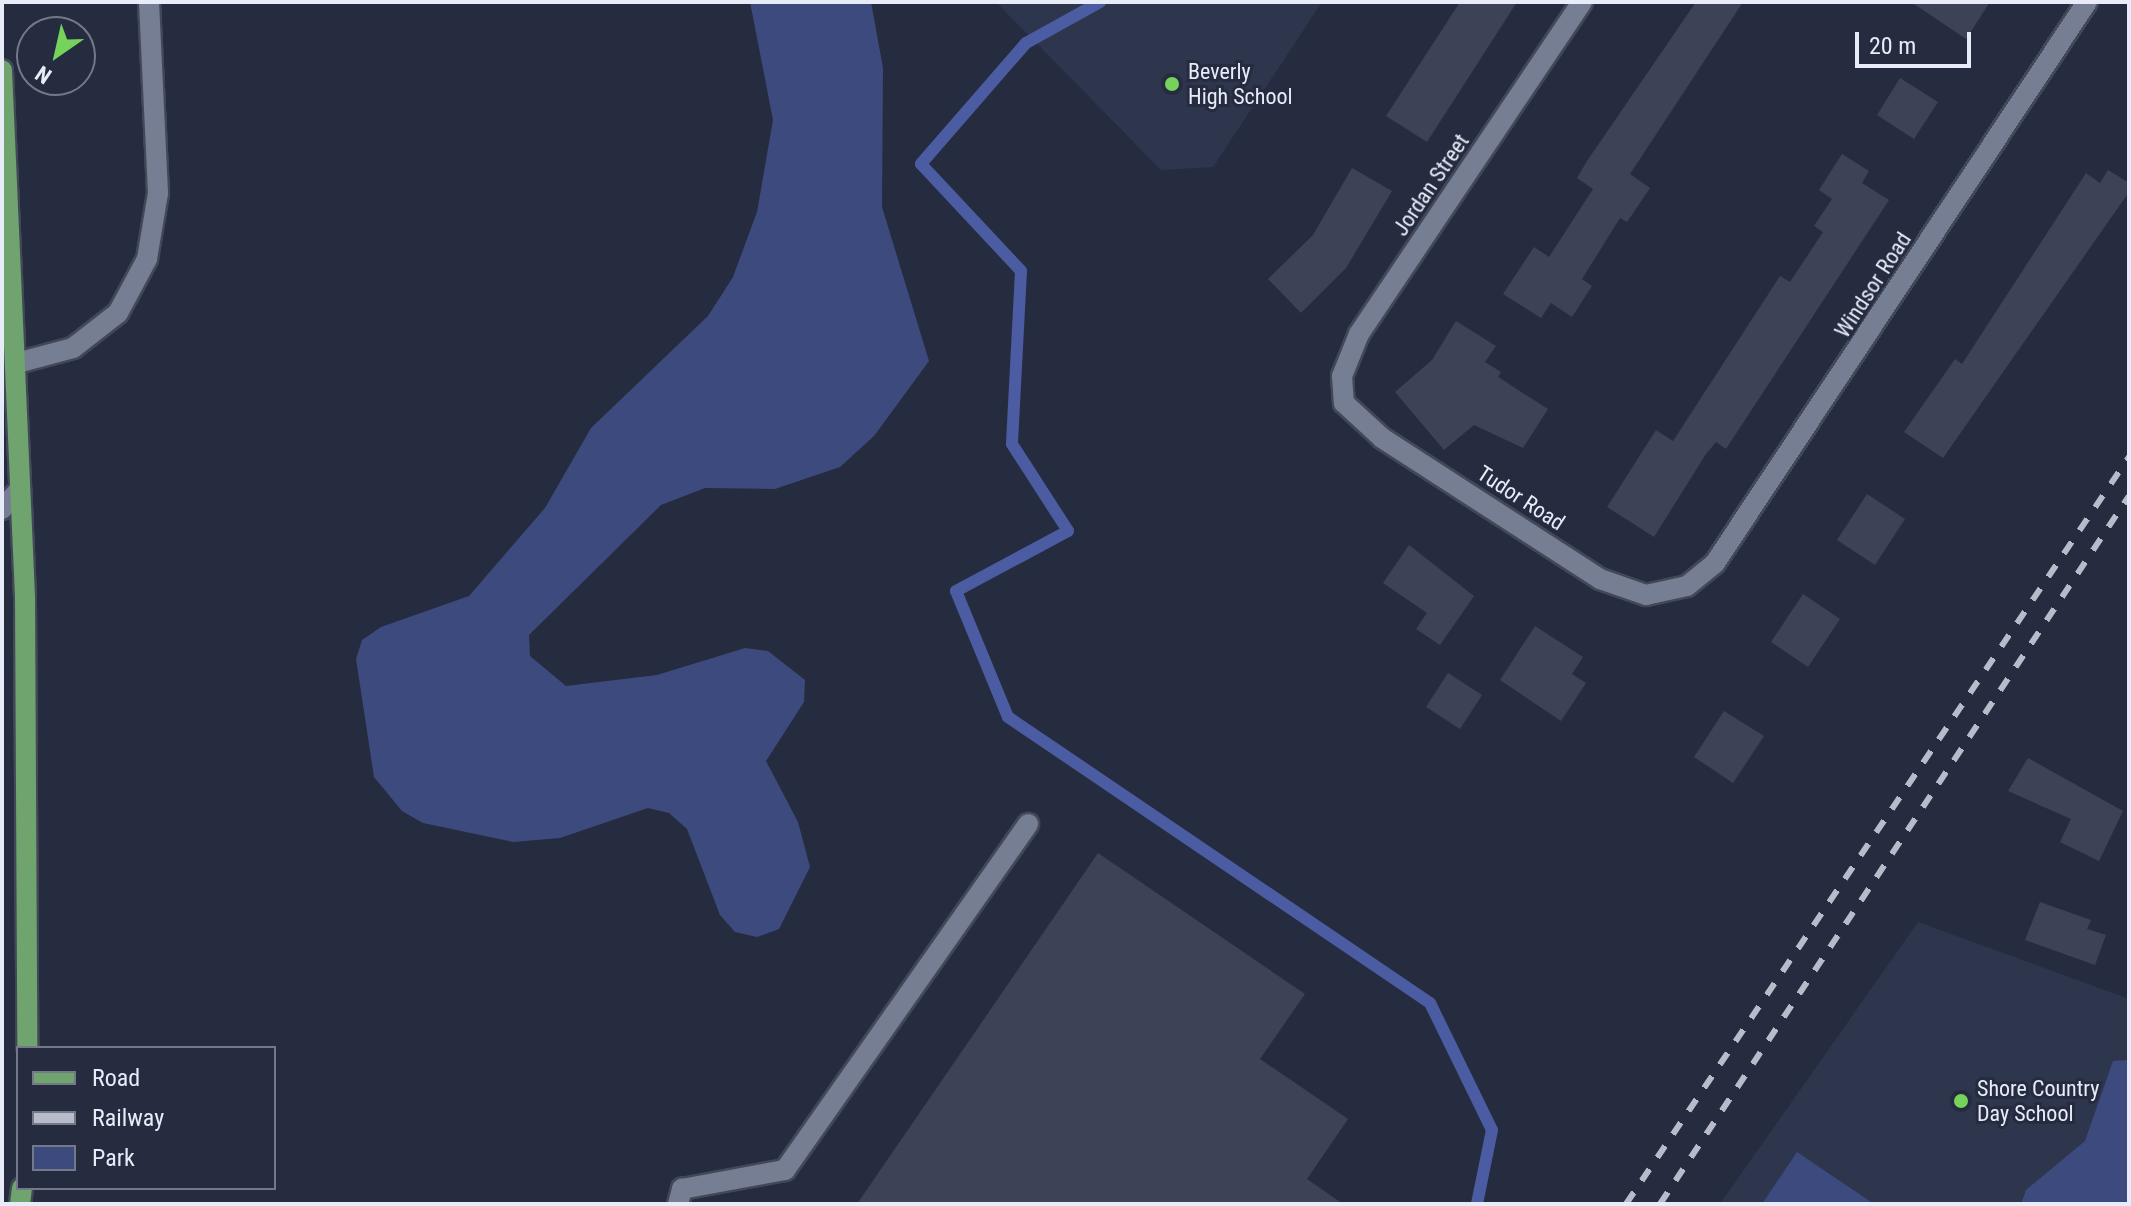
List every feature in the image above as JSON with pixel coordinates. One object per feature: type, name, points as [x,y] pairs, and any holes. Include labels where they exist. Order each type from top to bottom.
[{"type":"main road","points":[[2,70],[17,363],[27,1046]]},
{"type":"street","points":[[17,363],[73,348],[107,322],[147,259],[158,193],[149,2]]},
{"type":"street","name":"Jordan Street","points":[[1344,403],[1342,376],[1359,334],[1582,2]]},
{"type":"street","name":"Windsor Road","points":[[1687,586],[1715,563],[1759,503],[2087,2]]},
{"type":"street","name":"Tudor Road","points":[[1344,403],[1382,438],[1600,579],[1646,595],[1687,586]]},
{"type":"street","points":[[2,509],[20,489]]},
{"type":"street","points":[[678,1204],[682,1189],[785,1170],[1028,824]]},
{"type":"shaded area","name":"Beverly High School","points":[[996,2],[1322,2],[1213,167],[1161,170]]},
{"type":"shaded area","name":"Shore Country Day School","points":[[1918,922],[2129,999],[2129,1204],[1720,1204]]},
{"type":"green space","points":[[750,2],[871,2],[883,68],[882,207],[929,361],[874,436],[840,467],[775,489],[705,488],[661,505],[529,635],[530,656],[566,686],[657,675],[745,648],[768,651],[805,680],[804,702],[766,761],[798,822],[810,867],[779,929],[757,937],[735,932],[720,915],[687,829],[669,813],[648,808],[560,838],[513,842],[423,823],[402,811],[374,777],[356,659],[362,640],[381,627],[469,596],[545,508],[591,428],[708,316],[733,277],[757,212],[773,120]]},
{"type":"green space","points":[[2129,1060],[2129,1204],[2021,1204],[2026,1190],[2085,1141],[2113,1061]]},
{"type":"green space","points":[[1797,1152],[1874,1204],[1762,1204]]},
{"type":"building","points":[[1460,2],[1517,2],[1427,142],[1386,116]]},
{"type":"building","points":[[1696,2],[1743,2],[1630,174],[1650,188],[1627,222],[1620,218],[1582,279],[1592,286],[1572,317],[1551,303],[1541,318],[1503,294],[1534,247],[1549,257],[1593,189],[1577,178]]},
{"type":"building","points":[[1911,2],[1990,2],[1966,39]]},
{"type":"building","points":[[1900,78],[1938,102],[1914,139],[1877,115]]},
{"type":"building","points":[[1842,154],[1869,171],[1862,183],[1889,200],[1726,449],[1716,442],[1706,454],[1654,537],[1607,507],[1656,430],[1673,441],[1780,276],[1790,282],[1823,232],[1814,226],[1832,199],[1819,190]]},
{"type":"building","points":[[1352,168],[1392,191],[1346,268],[1301,313],[1268,279],[1313,235]]},
{"type":"building","points":[[2108,170],[2129,183],[2129,192],[1943,458],[1904,432],[1955,359],[1962,364],[2086,173],[2100,183]]},
{"type":"building","points":[[1456,321],[1496,346],[1485,362],[1501,372],[1498,377],[1548,409],[1523,448],[1474,425],[1444,450],[1395,392],[1432,360]]},
{"type":"building","points":[[1867,494],[1905,519],[1875,565],[1837,540]]},
{"type":"building","points":[[1409,545],[1474,596],[1440,645],[1416,629],[1427,613],[1383,583]]},
{"type":"building","points":[[1803,594],[1840,619],[1808,667],[1771,642]]},
{"type":"building","points":[[1535,626],[1583,657],[1572,674],[1586,683],[1561,721],[1500,680]]},
{"type":"building","points":[[1448,673],[1482,695],[1460,729],[1426,707]]},
{"type":"building","points":[[1724,711],[1764,736],[1733,783],[1694,757]]},
{"type":"building","points":[[2028,758],[2123,811],[2099,861],[2060,842],[2071,819],[2008,791]]},
{"type":"building","points":[[1098,853],[1305,994],[1260,1059],[1348,1119],[1307,1179],[1343,1204],[857,1204]]},
{"type":"building","points":[[2040,902],[2091,920],[2087,929],[2106,935],[2095,965],[2025,940]]},
{"type":"waterway","points":[[1100,2],[1026,43],[921,164],[1021,271],[1012,444],[1068,531],[956,591],[1008,717],[1430,1003],[1492,1130],[1477,1204]]},
{"type":"railway","points":[[1626,1204],[2129,457]]},
{"type":"railway","points":[[1660,1204],[2129,496]]},
{"type":"place","name":"Beverly High School","points":[[1172,84]]},
{"type":"place","name":"Shore Country Day School","points":[[1961,1101]]}]
